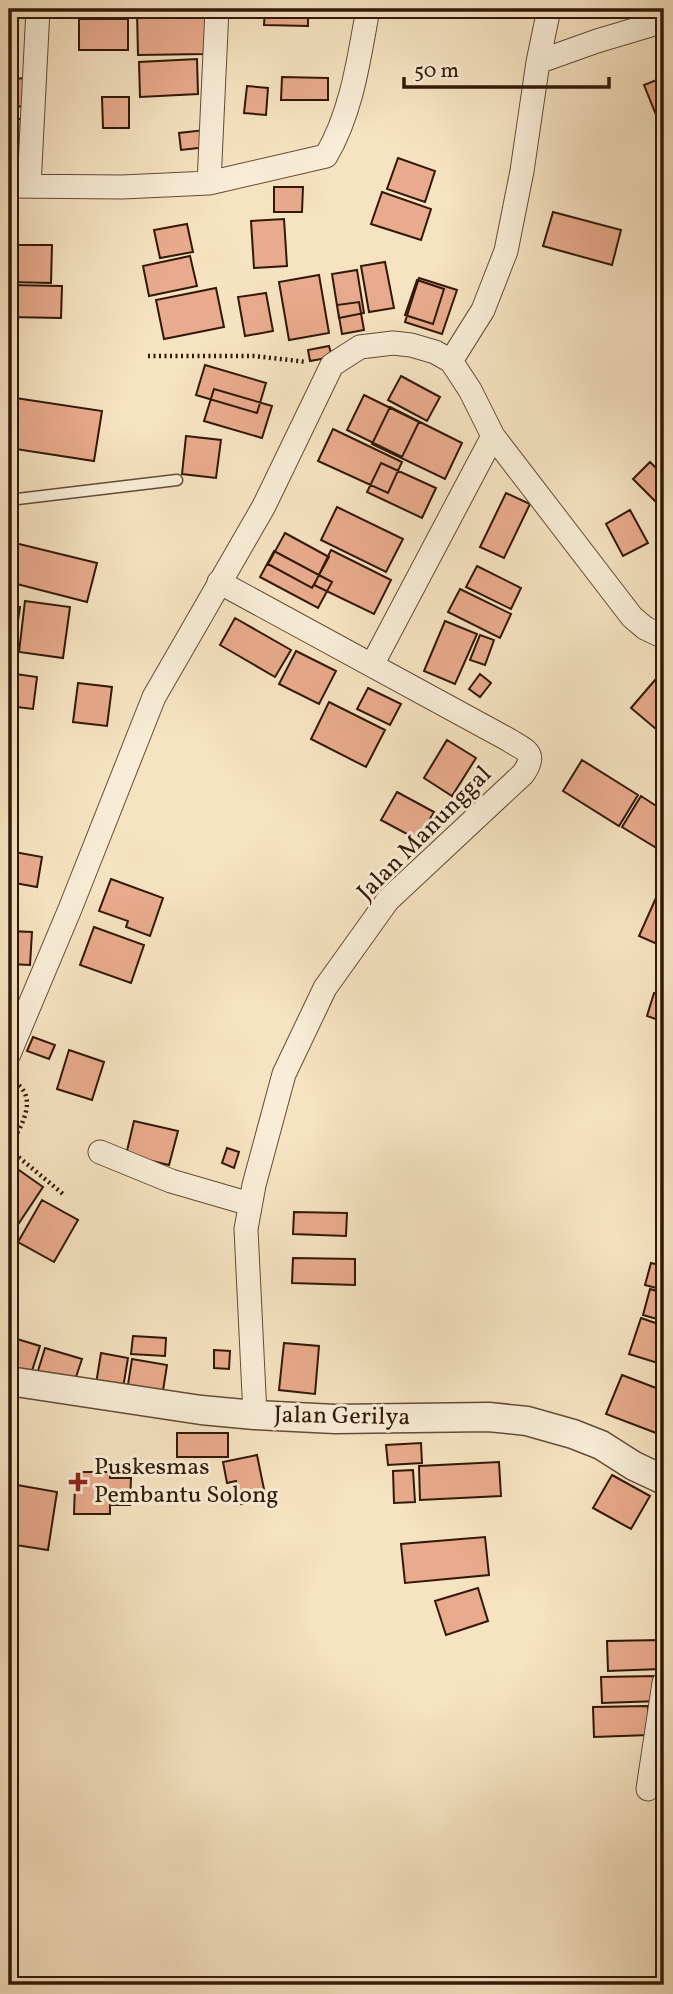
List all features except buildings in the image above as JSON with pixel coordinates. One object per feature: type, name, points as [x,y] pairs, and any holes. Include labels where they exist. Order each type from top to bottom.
[{"type":"street","points":[[38,9],[19,186],[122,187],[209,183],[326,156],[334,142],[348,100],[368,9]]},
{"type":"street","points":[[209,183],[217,9]]},
{"type":"street","points":[[451,361],[483,310],[506,251],[548,9]]},
{"type":"street","points":[[538,62],[664,21]]},
{"type":"street","points":[[9,1054],[154,697],[264,506],[332,365],[360,347],[393,343],[411,345],[435,352],[451,361],[470,390],[493,436],[632,617],[645,628],[664,637]]},
{"type":"street","points":[[219,582],[372,665],[493,436]]},
{"type":"street","name":"Jalan Manunggal","points":[[255,1415],[246,1229],[254,1185],[284,1074],[325,988],[388,900],[510,787],[529,765],[531,758],[529,753],[509,740],[372,665]]},
{"type":"street","points":[[100,1152],[171,1181],[250,1203]]},
{"type":"street","name":"Jalan Gerilya","points":[[9,1381],[201,1410],[255,1415],[335,1419],[489,1417],[527,1421],[601,1445],[634,1466],[664,1480]]},
{"type":"street","points":[[648,1789],[664,1683]]},
{"type":"lane","points":[[9,500],[177,480]]},
{"type":"path","points":[[148,356],[254,356],[332,365]]},
{"type":"path","points":[[9,1078],[20,1085],[27,1096],[27,1111],[9,1149],[63,1194]]},
{"type":"place","name":"Puskesmas Pembantu Solong","points":[[78,1482]]}]
